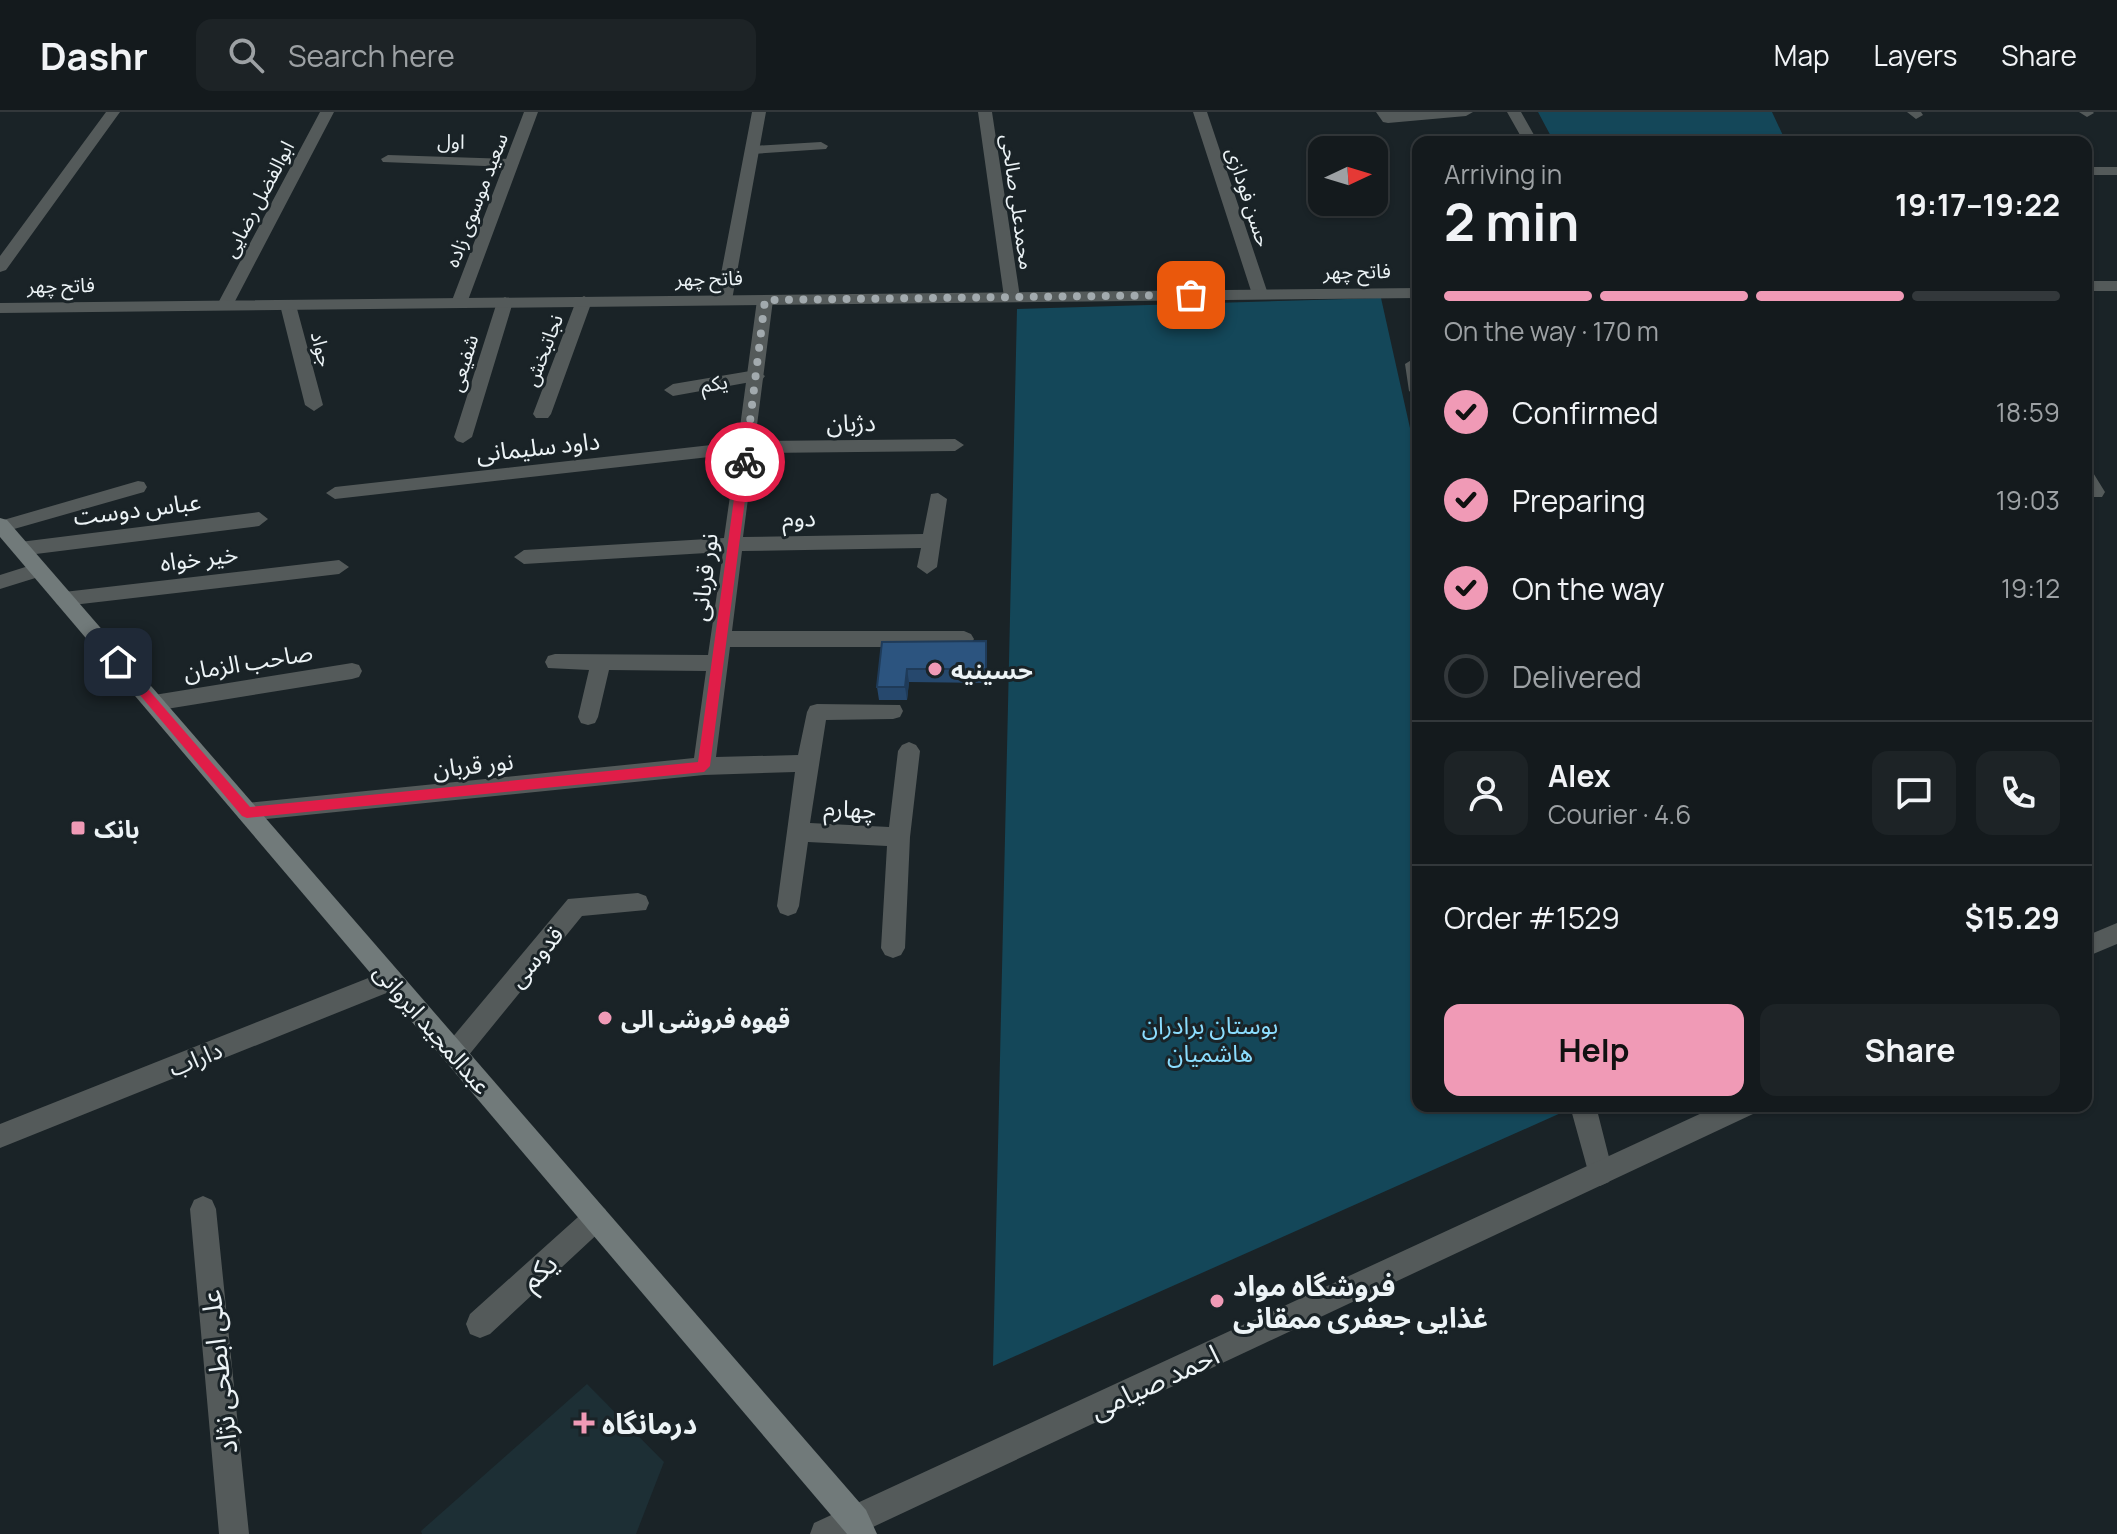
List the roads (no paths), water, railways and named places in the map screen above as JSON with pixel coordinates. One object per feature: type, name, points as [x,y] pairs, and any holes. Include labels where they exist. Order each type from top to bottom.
[{"type":"main road","name":"عبدالمجید ایروانی","points":[[1,526],[859,1527]]},
{"type":"street","points":[[0,267],[113,112]]},
{"type":"street","name":"ابوالفضل رضایی","points":[[225,305],[327,112]]},
{"type":"street","name":"سعید موسوی زاده","points":[[459,303],[531,112]]},
{"type":"street","points":[[724,300],[759,112]]},
{"type":"street","name":"محمدعلی صالحی","points":[[985,112],[1012,297]]},
{"type":"street","name":"حسن فودازی","points":[[1200,112],[1260,294]]},
{"type":"street","points":[[1383,112],[1388,119],[1466,112]]},
{"type":"street","points":[[1514,112],[1528,136]]},
{"type":"street","points":[[752,150],[821,146]]},
{"type":"street","name":"اول","points":[[388,159],[512,163]]},
{"type":"street","points":[[2092,171],[2117,171]]},
{"type":"street","points":[[2092,286],[2117,286]]},
{"type":"street","name":"فاتح چهر","points":[[0,308],[1412,293]]},
{"type":"street","name":"نور قربانی","points":[[704,766],[765,300]]},
{"type":"street","name":"نجاتبخش","points":[[542,414],[584,301]]},
{"type":"street","name":"شفیعی","points":[[463,437],[505,302]]},
{"type":"street","name":"جواد","points":[[288,305],[314,405]]},
{"type":"street","name":"یکم","points":[[673,390],[756,376]]},
{"type":"street","name":"دژبان","points":[[746,447],[955,445]]},
{"type":"street","name":"داود سلیمانی","points":[[335,493],[746,447]]},
{"type":"street","points":[[2092,485],[2096,492]]},
{"type":"street","points":[[1,526],[138,487]]},
{"type":"street","points":[[927,567],[938,499]]},
{"type":"street","name":"عباس دوست","points":[[20,549],[259,519]]},
{"type":"street","name":"دوم","points":[[524,557],[734,544],[931,541]]},
{"type":"street","name":"خیر خواه","points":[[64,599],[339,567]]},
{"type":"street","points":[[0,582],[38,570]]},
{"type":"street","points":[[721,639],[964,639]]},
{"type":"street","points":[[555,662],[718,663]]},
{"type":"street","points":[[588,717],[601,662]]},
{"type":"street","name":"صاحب الزمان","points":[[154,703],[352,671]]},
{"type":"street","points":[[788,906],[817,712],[893,711]]},
{"type":"street","points":[[893,948],[899,837],[909,751]]},
{"type":"street","name":"نور قربان","points":[[247,812],[704,766],[807,763]]},
{"type":"street","name":"چهارم","points":[[799,832],[899,837]]},
{"type":"street","name":"قدوسی","points":[[455,1053],[576,906],[638,903]]},
{"type":"street","points":[[2092,944],[2117,933]]},
{"type":"street","name":"داراب","points":[[0,1136],[391,980]]},
{"type":"street","points":[[1585,1112],[1600,1173]]},
{"type":"street","name":"احمد صیامی","points":[[825,1534],[859,1527],[1731,1112]]},
{"type":"street","name":"علی ابطحی نژاد","points":[[203,1209],[234,1534]]},
{"type":"street","name":"یکم","points":[[480,1324],[596,1218]]},
{"type":"place","name":"حسینیه","points":[[935,669]]},
{"type":"place","name":"بانک","points":[[78,828]]},
{"type":"place","name":"قهوه فروشی الی","points":[[605,1018]]},
{"type":"place","name":"فروشگاه مواد غذایی جعفری ممقانی","points":[[1217,1301]]},
{"type":"place","name":"درمانگاه","points":[[584,1423]]},
{"type":"park label","name":"بوستان برادران هاشمیان","points":[[1210,1038]]}]
